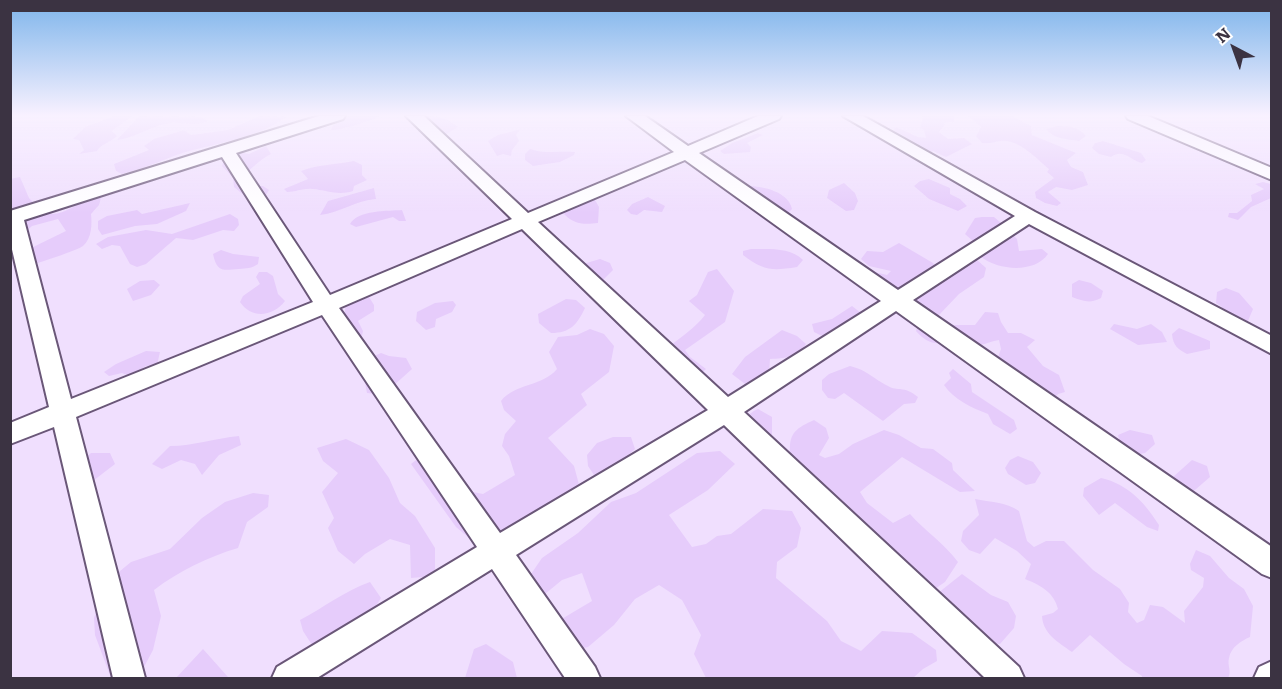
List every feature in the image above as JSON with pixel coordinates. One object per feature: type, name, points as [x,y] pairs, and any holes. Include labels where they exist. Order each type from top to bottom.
[{"type":"street","points":[[129,678],[12,217],[238,148]]},
{"type":"street","points":[[448,148],[1008,678]]},
{"type":"street","points":[[678,148],[1272,564]]},
{"type":"street","points":[[10,434],[326,305],[699,148]]},
{"type":"street","points":[[908,148],[1028,216],[1272,346]]},
{"type":"street","points":[[1209,148],[1272,175]]},
{"type":"street","points":[[227,152],[326,305],[584,678]]},
{"type":"street","points":[[288,678],[726,411],[1028,216]]},
{"type":"shaded area","points":[[83,148],[100,148],[97,151],[79,154],[84,150]]},
{"type":"shaded area","points":[[147,148],[202,148],[131,172],[122,174],[116,171],[114,164],[149,150]]},
{"type":"shaded area","points":[[267,148],[271,154],[247,173],[256,186],[263,186],[269,190],[263,200],[251,201],[234,187],[233,178],[222,166],[225,155],[239,152],[249,154]]},
{"type":"shaded area","points":[[492,148],[513,148],[511,156],[503,154],[497,156]]},
{"type":"shaded area","points":[[724,148],[751,148],[750,152],[724,154],[720,151]]},
{"type":"shaded area","points":[[902,148],[964,148],[946,157],[933,151],[922,158],[908,156]]},
{"type":"shaded area","points":[[1024,148],[1064,148],[1076,153],[1067,160],[1071,167],[1083,172],[1088,185],[1072,190],[1056,187],[1048,192],[1061,203],[1057,206],[1036,198],[1035,192],[1054,178],[1047,172],[1049,169]]},
{"type":"shaded area","points":[[1092,148],[1126,148],[1141,153],[1146,160],[1142,163],[1123,154],[1111,157],[1099,154]]},
{"type":"shaded area","points":[[530,149],[546,152],[575,152],[574,155],[560,162],[533,166],[525,160],[525,154]]},
{"type":"shaded area","points":[[354,161],[362,165],[362,175],[367,180],[354,186],[353,191],[337,193],[309,189],[287,192],[284,189],[308,179],[301,171]]},
{"type":"shaded area","points":[[20,177],[29,198],[34,203],[11,212],[10,179]]},
{"type":"shaded area","points":[[929,179],[950,188],[950,194],[967,206],[958,211],[929,199],[914,186],[920,181]]},
{"type":"shaded area","points":[[1263,182],[1271,184],[1271,198],[1251,207],[1238,220],[1228,217],[1229,213],[1237,213],[1252,201],[1251,195],[1264,189],[1255,184]]},
{"type":"shaded area","points":[[844,183],[855,193],[858,201],[854,210],[846,211],[827,198],[829,190]]},
{"type":"shaded area","points":[[748,186],[761,187],[781,194],[790,203],[792,209],[788,213],[779,212]]},
{"type":"shaded area","points":[[374,188],[376,199],[320,215],[328,201]]},
{"type":"shaded area","points":[[93,196],[101,198],[99,205],[91,214],[90,235],[86,243],[66,254],[28,266],[25,251],[66,231],[58,219],[32,226],[24,233],[19,218],[49,208],[50,214],[56,214]]},
{"type":"shaded area","points":[[648,197],[665,206],[662,212],[644,210],[637,215],[627,210],[632,204]]},
{"type":"shaded area","points":[[583,200],[595,200],[599,207],[598,223],[578,223],[562,212]]},
{"type":"shaded area","points":[[190,203],[186,211],[157,224],[135,226],[102,235],[98,229],[98,221],[107,216],[137,210],[142,214]]},
{"type":"shaded area","points":[[402,210],[406,221],[399,221],[393,217],[356,227],[350,224],[354,219],[366,214]]},
{"type":"shaded area","points":[[230,214],[238,219],[239,225],[234,231],[223,230],[193,240],[176,238],[146,264],[137,267],[130,264],[120,246],[112,245],[102,249],[96,244],[108,237],[146,230],[172,234]]},
{"type":"shaded area","points":[[994,217],[1008,229],[974,242],[965,234],[975,218]]},
{"type":"shaded area","points":[[1013,235],[1017,239],[1019,251],[1042,249],[1048,254],[1034,265],[1016,268],[997,265],[981,257],[985,252]]},
{"type":"shaded area","points":[[899,243],[933,263],[941,272],[909,291],[888,298],[877,297],[867,292],[857,282],[861,275],[874,272],[887,275],[891,271],[869,266],[861,259],[867,251],[883,252]]},
{"type":"shaded area","points":[[751,249],[786,251],[803,260],[797,267],[781,269],[763,267],[743,255],[743,251]]},
{"type":"shaded area","points":[[221,250],[259,257],[258,264],[249,268],[222,269],[216,264],[213,254]]},
{"type":"shaded area","points":[[600,259],[610,263],[613,270],[597,286],[573,267]]},
{"type":"shaded area","points":[[976,259],[986,268],[984,277],[959,294],[939,315],[948,342],[934,343],[923,338],[916,331],[918,325],[907,321],[901,309]]},
{"type":"shaded area","points":[[717,269],[734,291],[725,322],[685,350],[690,357],[706,369],[692,382],[677,380],[667,348],[693,328],[705,315],[689,301],[697,295],[708,272]]},
{"type":"shaded area","points":[[259,272],[267,272],[273,276],[278,294],[285,301],[274,310],[262,314],[250,311],[240,302],[243,296],[260,284],[256,277]]},
{"type":"shaded area","points":[[154,280],[160,285],[151,295],[133,301],[127,289],[140,281]]},
{"type":"shaded area","points":[[1079,280],[1091,283],[1103,291],[1101,298],[1083,301],[1072,297],[1072,284]]},
{"type":"shaded area","points":[[1226,288],[1239,293],[1253,309],[1245,328],[1218,314],[1222,307],[1216,303],[1217,292]]},
{"type":"shaded area","points":[[369,297],[374,305],[374,311],[358,321],[363,331],[361,340],[350,344],[337,338],[347,325],[344,316],[346,305],[359,298]]},
{"type":"shaded area","points":[[566,299],[576,300],[585,308],[579,319],[568,330],[551,333],[539,323],[538,314]]},
{"type":"shaded area","points":[[453,301],[456,305],[452,312],[436,319],[435,327],[426,330],[416,321],[417,312],[435,303]]},
{"type":"shaded area","points":[[852,306],[861,313],[852,330],[822,336],[814,332],[812,324],[832,319]]},
{"type":"shaded area","points":[[985,312],[998,313],[1008,333],[1021,333],[1035,340],[1027,347],[1043,366],[1059,375],[1065,392],[1058,394],[1047,408],[967,363],[969,358],[998,357],[1001,349],[999,340],[970,345],[945,329],[954,325],[975,325]]},
{"type":"shaded area","points":[[1114,324],[1137,329],[1151,324],[1162,332],[1167,342],[1138,345],[1110,329]]},
{"type":"shaded area","points":[[1179,328],[1210,341],[1210,349],[1187,354],[1176,347],[1172,334]]},
{"type":"shaded area","points":[[590,329],[604,334],[614,346],[609,372],[581,394],[587,405],[548,438],[574,466],[581,492],[569,506],[475,543],[456,527],[411,464],[428,451],[468,491],[483,494],[515,475],[509,456],[502,446],[505,434],[516,421],[504,410],[501,401],[514,391],[551,375],[557,369],[549,352],[558,337],[577,335]]},
{"type":"shaded area","points":[[782,330],[797,336],[806,344],[794,355],[770,359],[769,374],[749,387],[732,374],[745,357]]},
{"type":"shaded area","points":[[146,351],[160,352],[157,365],[146,366],[130,376],[122,373],[109,376],[104,372],[116,364]]},
{"type":"shaded area","points":[[381,353],[406,358],[412,369],[383,395],[367,393],[361,362]]},
{"type":"shaded area","points":[[850,366],[866,372],[892,388],[913,393],[918,397],[915,403],[904,404],[883,421],[844,393],[835,399],[828,398],[822,390],[822,380],[829,374]]},
{"type":"shaded area","points":[[953,369],[971,384],[972,392],[1014,420],[1017,429],[1010,434],[993,424],[988,414],[952,395],[944,385],[951,378],[949,373]]},
{"type":"shaded area","points":[[758,409],[772,417],[772,444],[757,450],[741,444],[736,436],[744,420]]},
{"type":"shaded area","points":[[814,420],[826,428],[829,438],[819,455],[825,458],[839,454],[853,444],[884,430],[899,435],[921,448],[933,449],[952,463],[953,470],[975,491],[960,492],[902,457],[860,492],[867,503],[893,523],[910,514],[947,549],[958,562],[945,582],[926,595],[779,462],[790,452],[791,440],[795,431]]},
{"type":"shaded area","points":[[1130,430],[1152,435],[1155,444],[1145,453],[1129,456],[1121,447],[1118,435]]},
{"type":"shaded area","points":[[239,436],[241,445],[219,455],[202,475],[195,464],[181,460],[162,469],[152,464],[170,446]]},
{"type":"shaded area","points":[[613,437],[631,437],[635,449],[607,475],[594,475],[588,466],[587,455],[597,443]]},
{"type":"shaded area","points":[[346,439],[369,450],[389,478],[400,503],[415,516],[435,548],[435,576],[411,578],[410,545],[390,539],[365,554],[354,564],[338,551],[328,528],[334,518],[322,492],[338,473],[323,461],[317,448]]},
{"type":"shaded area","points":[[720,451],[735,464],[708,490],[669,515],[692,547],[706,544],[717,536],[731,534],[763,509],[792,511],[801,528],[797,547],[777,562],[776,578],[827,621],[841,641],[861,651],[882,631],[912,633],[936,650],[937,661],[913,678],[706,678],[694,654],[701,635],[682,600],[659,585],[635,599],[614,625],[588,647],[560,653],[560,620],[592,601],[582,573],[562,580],[545,594],[531,600],[520,590],[542,558],[578,533],[611,502],[636,493],[697,453]]},
{"type":"shaded area","points":[[91,453],[110,453],[115,464],[89,484],[70,471]]},
{"type":"shaded area","points":[[1018,456],[1033,462],[1041,473],[1035,483],[1026,485],[1008,474],[1005,468],[1010,460]]},
{"type":"shaded area","points":[[1192,460],[1207,466],[1210,477],[1188,496],[1170,490],[1173,477]]},
{"type":"shaded area","points":[[1101,478],[1119,485],[1135,496],[1159,525],[1158,531],[1147,527],[1115,503],[1099,515],[1083,496],[1084,488]]},
{"type":"shaded area","points":[[253,493],[269,495],[268,507],[247,522],[238,548],[194,565],[154,590],[161,616],[153,650],[144,667],[147,678],[111,678],[95,635],[94,618],[101,598],[114,576],[131,562],[170,549],[202,518],[225,502]]},
{"type":"shaded area","points":[[975,499],[1003,504],[1019,511],[1027,541],[1034,547],[1046,541],[1064,541],[1093,570],[1120,589],[1129,603],[1128,612],[1137,623],[1144,620],[1150,605],[1163,607],[1185,623],[1184,611],[1203,587],[1204,578],[1191,570],[1190,564],[1196,550],[1210,556],[1229,578],[1244,589],[1253,606],[1250,637],[1234,648],[1230,654],[1228,678],[1142,678],[1090,635],[1072,652],[1062,645],[1048,633],[1042,616],[1058,609],[1056,603],[1041,587],[1025,579],[1031,564],[1017,551],[995,538],[980,554],[969,550],[961,541],[963,531],[979,515]]},
{"type":"shaded area","points":[[962,574],[991,595],[1008,602],[1016,616],[1014,628],[1000,644],[978,643],[933,597]]},
{"type":"shaded area","points":[[370,582],[381,598],[366,622],[314,648],[303,631],[300,620],[343,594]]},
{"type":"shaded area","points":[[486,644],[513,662],[517,678],[465,678],[474,649]]},
{"type":"shaded area","points":[[203,649],[228,677],[176,678]]}]
